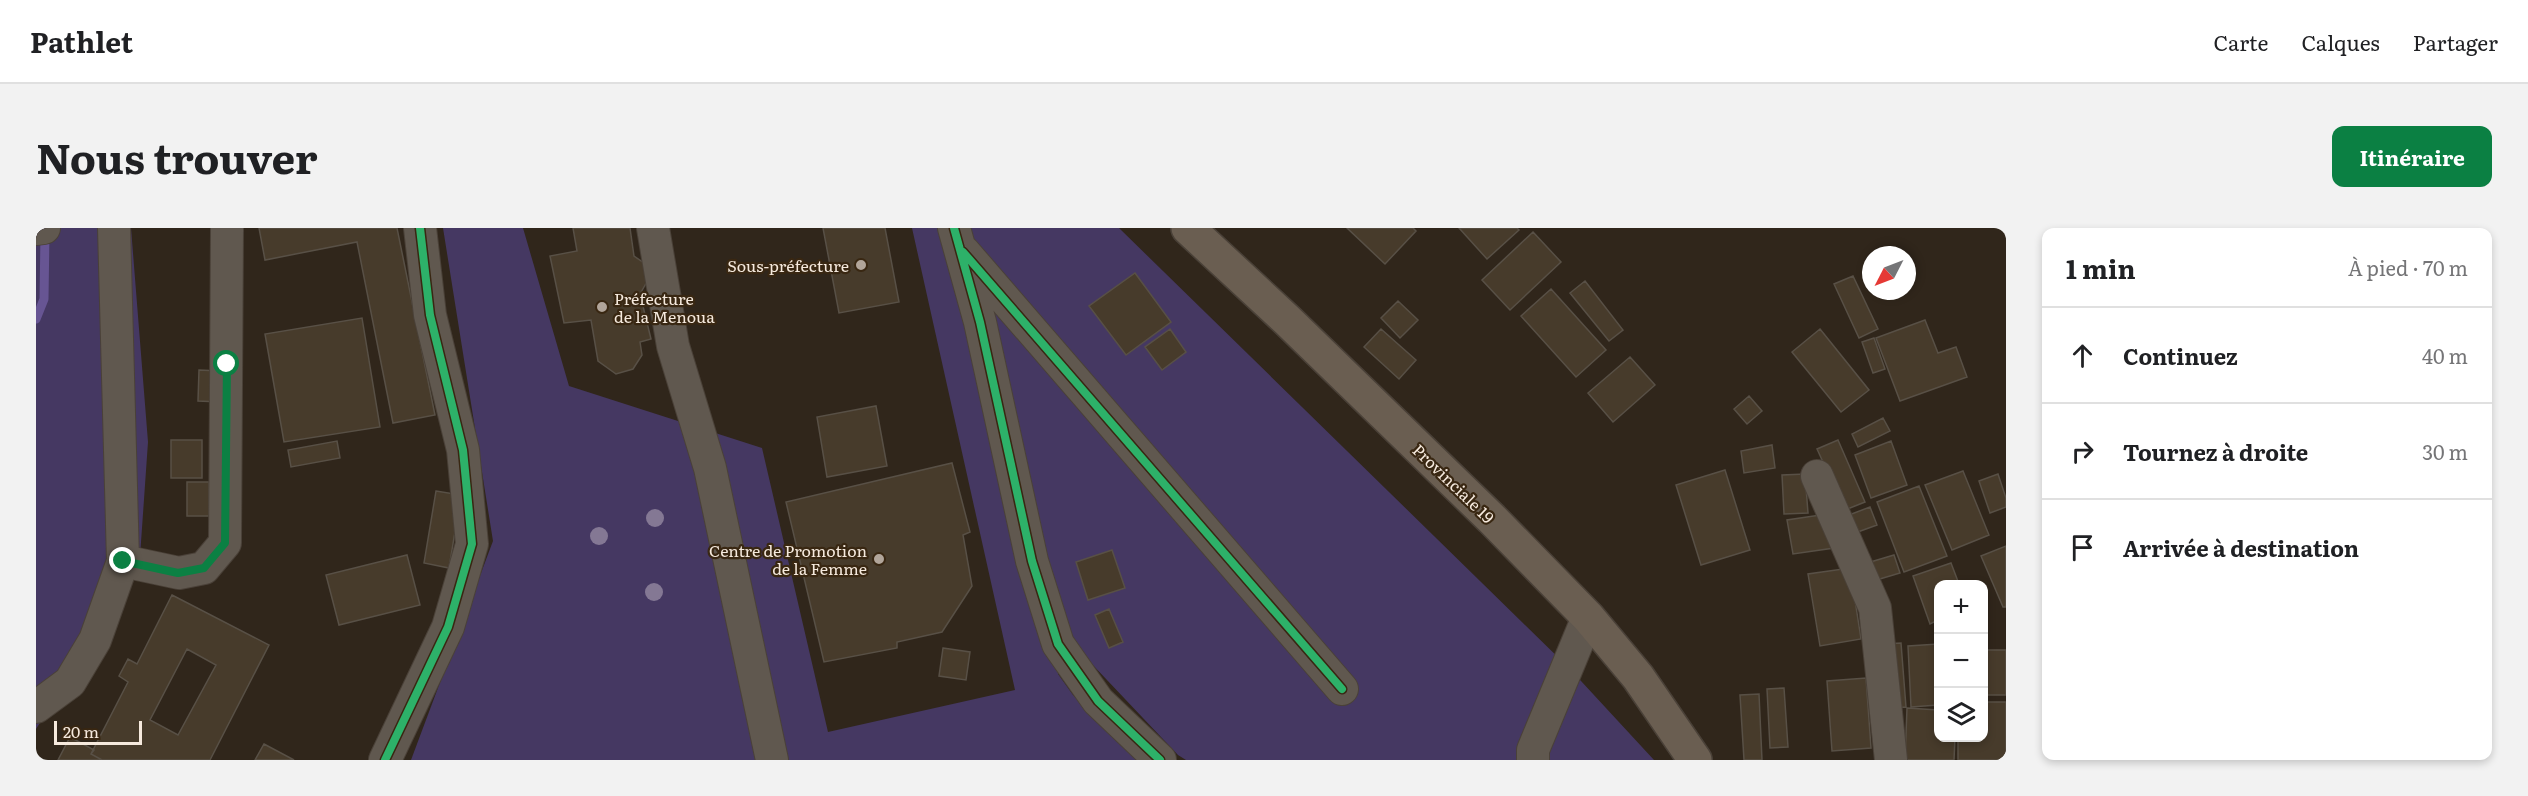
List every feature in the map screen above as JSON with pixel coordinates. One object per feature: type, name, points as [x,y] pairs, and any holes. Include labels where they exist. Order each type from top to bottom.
[{"type":"main road","name":"Provinciale 19","points":[[1188,228],[1492,519],[1588,617],[1638,677],[1695,760]]},
{"type":"street","points":[[36,229],[44,228]]},
{"type":"street","points":[[36,707],[70,682],[94,640],[123,561],[114,228]]},
{"type":"street","points":[[123,561],[178,573],[204,568],[225,543],[226,228]]},
{"type":"street","points":[[385,760],[448,627],[472,544],[464,450],[430,315],[420,228]]},
{"type":"street","points":[[652,228],[673,346],[710,468],[772,760]]},
{"type":"street","points":[[957,238],[1342,689]]},
{"type":"street","points":[[957,238],[980,322],[1032,561],[1058,644],[1098,701],[1160,760]]},
{"type":"street","points":[[1817,476],[1875,608],[1891,760]]},
{"type":"street","points":[[1533,760],[1533,750],[1588,617]]},
{"type":"shaded area","points":[[36,228],[131,228],[148,442],[139,571],[36,729]]},
{"type":"shaded area","points":[[443,228],[523,228],[569,386],[762,448],[828,732],[1015,690],[912,228],[1119,228],[1569,668],[1654,760],[1186,760],[1178,755],[1089,661],[1058,674],[1073,695],[1145,760],[411,760],[493,541]]},
{"type":"building","points":[[259,228],[397,228],[435,415],[393,423],[357,242],[265,260]]},
{"type":"building","name":"Préfecture de la Menoua","points":[[573,228],[630,228],[634,256],[644,263],[648,280],[640,294],[651,339],[640,342],[642,355],[633,369],[616,374],[598,361],[591,320],[564,323],[550,256],[577,251]]},
{"type":"building","name":"Sous-préfecture","points":[[823,228],[885,228],[899,302],[839,313]]},
{"type":"building","points":[[1347,228],[1413,228],[1416,231],[1385,264]]},
{"type":"building","points":[[1459,228],[1517,228],[1519,230],[1487,259]]},
{"type":"building","points":[[1533,232],[1561,262],[1510,310],[1482,280]]},
{"type":"building","points":[[1135,273],[1171,322],[1126,355],[1089,306]]},
{"type":"building","points":[[1853,276],[1862,300],[1864,300],[1878,329],[1859,338],[1834,284]]},
{"type":"building","points":[[1585,281],[1623,330],[1609,341],[1570,293]]},
{"type":"building","points":[[1551,289],[1606,350],[1576,377],[1521,316]]},
{"type":"building","points":[[1398,301],[1418,320],[1400,338],[1381,318]]},
{"type":"building","points":[[362,318],[380,427],[284,442],[265,334]]},
{"type":"building","points":[[1925,320],[1938,353],[1956,347],[1967,377],[1900,401],[1876,338]]},
{"type":"building","points":[[1170,329],[1186,352],[1162,370],[1145,347]]},
{"type":"building","points":[[1381,329],[1416,360],[1399,379],[1364,347]]},
{"type":"building","points":[[1820,329],[1869,390],[1841,412],[1792,352]]},
{"type":"building","points":[[1874,338],[1885,369],[1873,373],[1862,342]]},
{"type":"building","points":[[1630,357],[1655,385],[1613,422],[1588,393]]},
{"type":"building","points":[[199,370],[220,371],[220,402],[198,401]]},
{"type":"building","points":[[1749,396],[1762,411],[1747,424],[1734,409]]},
{"type":"building","points":[[876,406],[887,466],[827,477],[817,417]]},
{"type":"building","points":[[1883,418],[1890,431],[1858,447],[1852,434]]},
{"type":"building","points":[[171,440],[202,440],[202,478],[171,478]]},
{"type":"building","points":[[1838,440],[1865,502],[1845,510],[1817,449]]},
{"type":"building","points":[[337,441],[340,458],[291,467],[288,450]]},
{"type":"building","points":[[1891,441],[1907,485],[1871,498],[1855,455]]},
{"type":"building","points":[[1772,445],[1775,468],[1744,473],[1741,451]]},
{"type":"building","points":[[952,463],[970,532],[963,535],[972,586],[942,632],[897,642],[897,648],[824,662],[786,502]]},
{"type":"building","points":[[1725,470],[1750,550],[1701,565],[1676,485]]},
{"type":"building","points":[[1963,471],[1989,535],[1952,550],[1925,485]]},
{"type":"building","points":[[1805,474],[1808,513],[1784,514],[1782,475]]},
{"type":"building","points":[[1998,474],[2006,498],[2006,507],[1990,513],[1979,481]]},
{"type":"building","points":[[187,482],[209,482],[209,516],[187,516]]},
{"type":"building","points":[[1919,486],[1947,556],[1904,572],[1877,502]]},
{"type":"building","points":[[436,491],[461,495],[449,568],[424,563]]},
{"type":"building","points":[[1870,507],[1877,525],[1855,533],[1849,515]]},
{"type":"building","points":[[1827,514],[1834,548],[1793,554],[1787,520]]},
{"type":"building","points":[[2006,546],[2006,607],[2003,607],[1981,556]]},
{"type":"building","points":[[1112,550],[1125,588],[1088,600],[1076,562]]},
{"type":"building","points":[[407,555],[420,605],[339,625],[326,575]]},
{"type":"building","points":[[1894,555],[1900,573],[1873,581],[1867,563]]},
{"type":"building","points":[[1951,563],[1957,580],[1934,580],[1934,622],[1930,624],[1913,576]]},
{"type":"building","points":[[1850,568],[1861,639],[1820,646],[1808,574]]},
{"type":"building","points":[[172,595],[269,645],[210,760],[102,760],[91,754],[128,682],[119,676],[128,659],[137,664]],"holes":[[[187,649],[216,665],[178,735],[150,720]]]},
{"type":"building","points":[[1109,609],[1123,642],[1109,648],[1095,615]]},
{"type":"building","points":[[1901,643],[1906,707],[1887,708],[1883,644]]},
{"type":"building","points":[[1934,644],[1934,705],[1911,707],[1908,646]]},
{"type":"building","points":[[943,648],[970,652],[966,680],[939,676]]},
{"type":"building","points":[[1988,650],[2006,650],[2006,695],[1988,695]]},
{"type":"building","points":[[1866,678],[1871,748],[1832,751],[1827,681]]},
{"type":"building","points":[[1784,688],[1788,747],[1770,748],[1767,689]]},
{"type":"building","points":[[1759,694],[1762,760],[1744,760],[1740,695]]},
{"type":"building","points":[[1988,702],[2006,702],[2006,760],[1958,760],[1958,742],[1988,742]]},
{"type":"building","points":[[1907,708],[1934,710],[1934,742],[1955,742],[1954,760],[1905,760]]},
{"type":"building","points":[[70,737],[94,750],[91,754],[102,760],[58,760]]},
{"type":"building","points":[[264,744],[294,760],[255,760]]},
{"type":"waterway","points":[[36,319],[44,299],[45,233]]},
{"type":"cycle path","points":[[385,760],[448,627],[472,544],[463,450],[430,315],[420,228]]},
{"type":"cycle path","points":[[954,228],[980,322],[1032,561],[1058,644],[1098,701],[1160,760]]},
{"type":"cycle path","points":[[963,252],[1342,689]]},
{"type":"place","name":"Sous-préfecture","points":[[861,265]]},
{"type":"place","name":"Préfecture de la Menoua","points":[[602,307]]},
{"type":"place","name":"Centre de Promotion de la Femme","points":[[879,559]]},
{"type":"route","points":[[123,561],[178,573],[204,568],[225,543],[227,364]]}]
